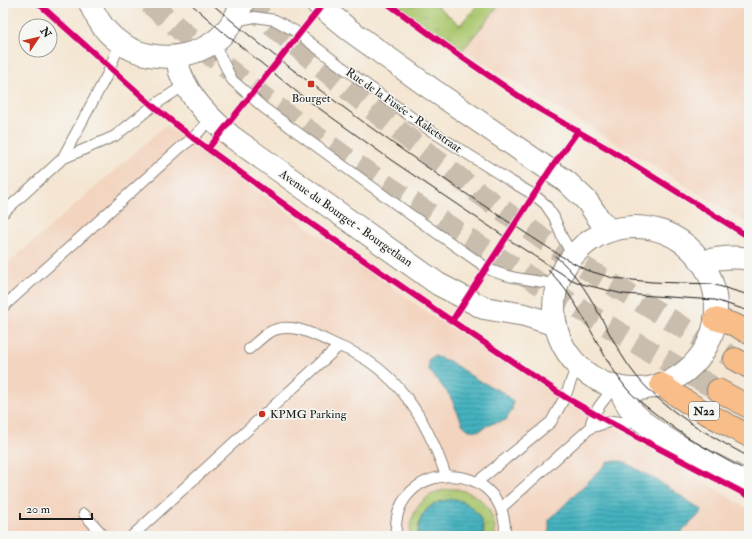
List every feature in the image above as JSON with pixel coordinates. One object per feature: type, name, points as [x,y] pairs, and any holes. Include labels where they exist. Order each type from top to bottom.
[{"type":"highway","points":[[715,319],[735,325],[749,333]]},
{"type":"highway","name":"N22","points":[[661,384],[688,403],[749,436]]},
{"type":"highway","points":[[718,390],[749,407]]},
{"type":"street","points":[[317,3],[348,29],[423,83],[568,182],[587,201],[599,219],[610,230]]},
{"type":"street","points":[[89,4],[103,27],[120,43],[138,53],[158,57],[179,57]]},
{"type":"street","name":"Rue de la Fusée - Raketstraat","points":[[179,57],[197,52],[214,42],[224,33],[238,12]]},
{"type":"street","name":"Avenue du Bourget - Bourgetlaan","points":[[179,57],[179,71],[198,103],[211,119],[232,137],[438,284],[484,308],[525,315],[556,325]]},
{"type":"street","points":[[620,227],[636,227],[656,230],[681,241],[701,262],[711,279],[715,299],[714,328],[708,343],[693,364],[672,380],[661,384],[627,389],[617,387],[591,376],[577,365],[562,342],[556,325],[554,302],[557,285],[565,267],[582,246],[610,230],[620,227]]},
{"type":"street","points":[[701,262],[715,259],[749,259]]},
{"type":"street","points":[[617,387],[632,412],[647,425],[674,443],[749,483]]},
{"type":"lane","name":"Rue de la Fusée - Raketstraat","points":[[238,12],[255,17],[275,20],[295,31],[425,127],[507,180],[534,195],[545,204],[554,216],[562,237],[573,256]]},
{"type":"lane","points":[[214,42],[232,80],[264,108],[408,213],[487,268],[497,273],[557,285]]},
{"type":"lane","points":[[62,159],[107,75],[120,43]]},
{"type":"lane","points":[[3,213],[62,159],[115,136],[153,106],[186,84]]},
{"type":"lane","points":[[3,307],[181,147],[193,138],[211,119]]},
{"type":"lane","points":[[249,349],[268,334],[285,328],[295,328],[354,351],[368,360],[385,373],[411,402],[430,435],[446,476]]},
{"type":"lane","points":[[132,536],[339,346]]},
{"type":"lane","points":[[477,482],[551,422],[565,396],[577,365]]},
{"type":"lane","points":[[590,428],[591,420],[601,405],[617,387]]},
{"type":"lane","points":[[501,508],[590,428],[612,421],[647,425]]},
{"type":"lane","points":[[396,536],[395,527],[399,511],[407,496],[420,485],[432,478],[446,476],[467,478],[477,482],[491,493],[501,508],[506,525],[505,536]]},
{"type":"lane","points":[[84,514],[104,536]]},
{"type":"shaded area","points":[[501,3],[749,3],[749,224],[463,50]]},
{"type":"shaded area","points":[[166,125],[435,318],[749,509],[749,536],[3,536],[3,268]]},
{"type":"green space","points":[[394,3],[434,3],[460,25],[479,3],[501,3],[461,52]]},
{"type":"green space","points":[[448,489],[458,489],[476,496],[486,505],[494,523],[495,536],[483,536],[484,530],[457,499],[440,502],[428,508],[421,520],[418,536],[410,536],[410,528],[414,513],[424,500],[437,492]]},
{"type":"water","points":[[434,356],[449,361],[476,379],[504,393],[513,402],[512,410],[506,420],[489,425],[480,431],[469,430],[463,425],[450,396],[429,370],[428,360]]},
{"type":"water","points":[[609,461],[622,461],[660,482],[702,510],[700,514],[677,536],[549,536],[549,520]]},
{"type":"water","points":[[456,499],[473,508],[477,513],[482,523],[483,536],[418,536],[421,520],[428,508],[440,502]]},
{"type":"tunnel","points":[[149,3],[200,47],[280,110],[376,178],[565,300],[656,355],[718,390]]},
{"type":"tunnel","points":[[246,3],[399,131],[476,191],[572,260],[735,359]]},
{"type":"tram line","points":[[190,3],[224,33],[302,96],[391,160],[570,279],[582,284],[623,294],[715,300],[749,311]]},
{"type":"tram line","points":[[211,3],[290,67],[393,144],[504,219],[561,256],[586,270],[613,278],[652,282],[712,284],[749,295]]},
{"type":"tram line","points":[[555,256],[579,281],[622,355],[643,384],[670,409],[717,439],[749,457]]},
{"type":"tram line","points":[[548,270],[571,297],[616,375],[627,389],[663,420],[687,437],[749,472]]},
{"type":"cycle path","points":[[38,3],[153,106],[193,138],[310,223],[565,397],[749,496]]},
{"type":"cycle path","points":[[208,149],[324,3]]},
{"type":"cycle path","points":[[387,3],[460,56],[532,105],[612,151],[749,237]]},
{"type":"cycle path","points":[[452,321],[550,170],[578,131]]},
{"type":"place","name":"Bourget","points":[[311,84]]},
{"type":"place","name":"KPMG Parking","points":[[262,414]]}]
